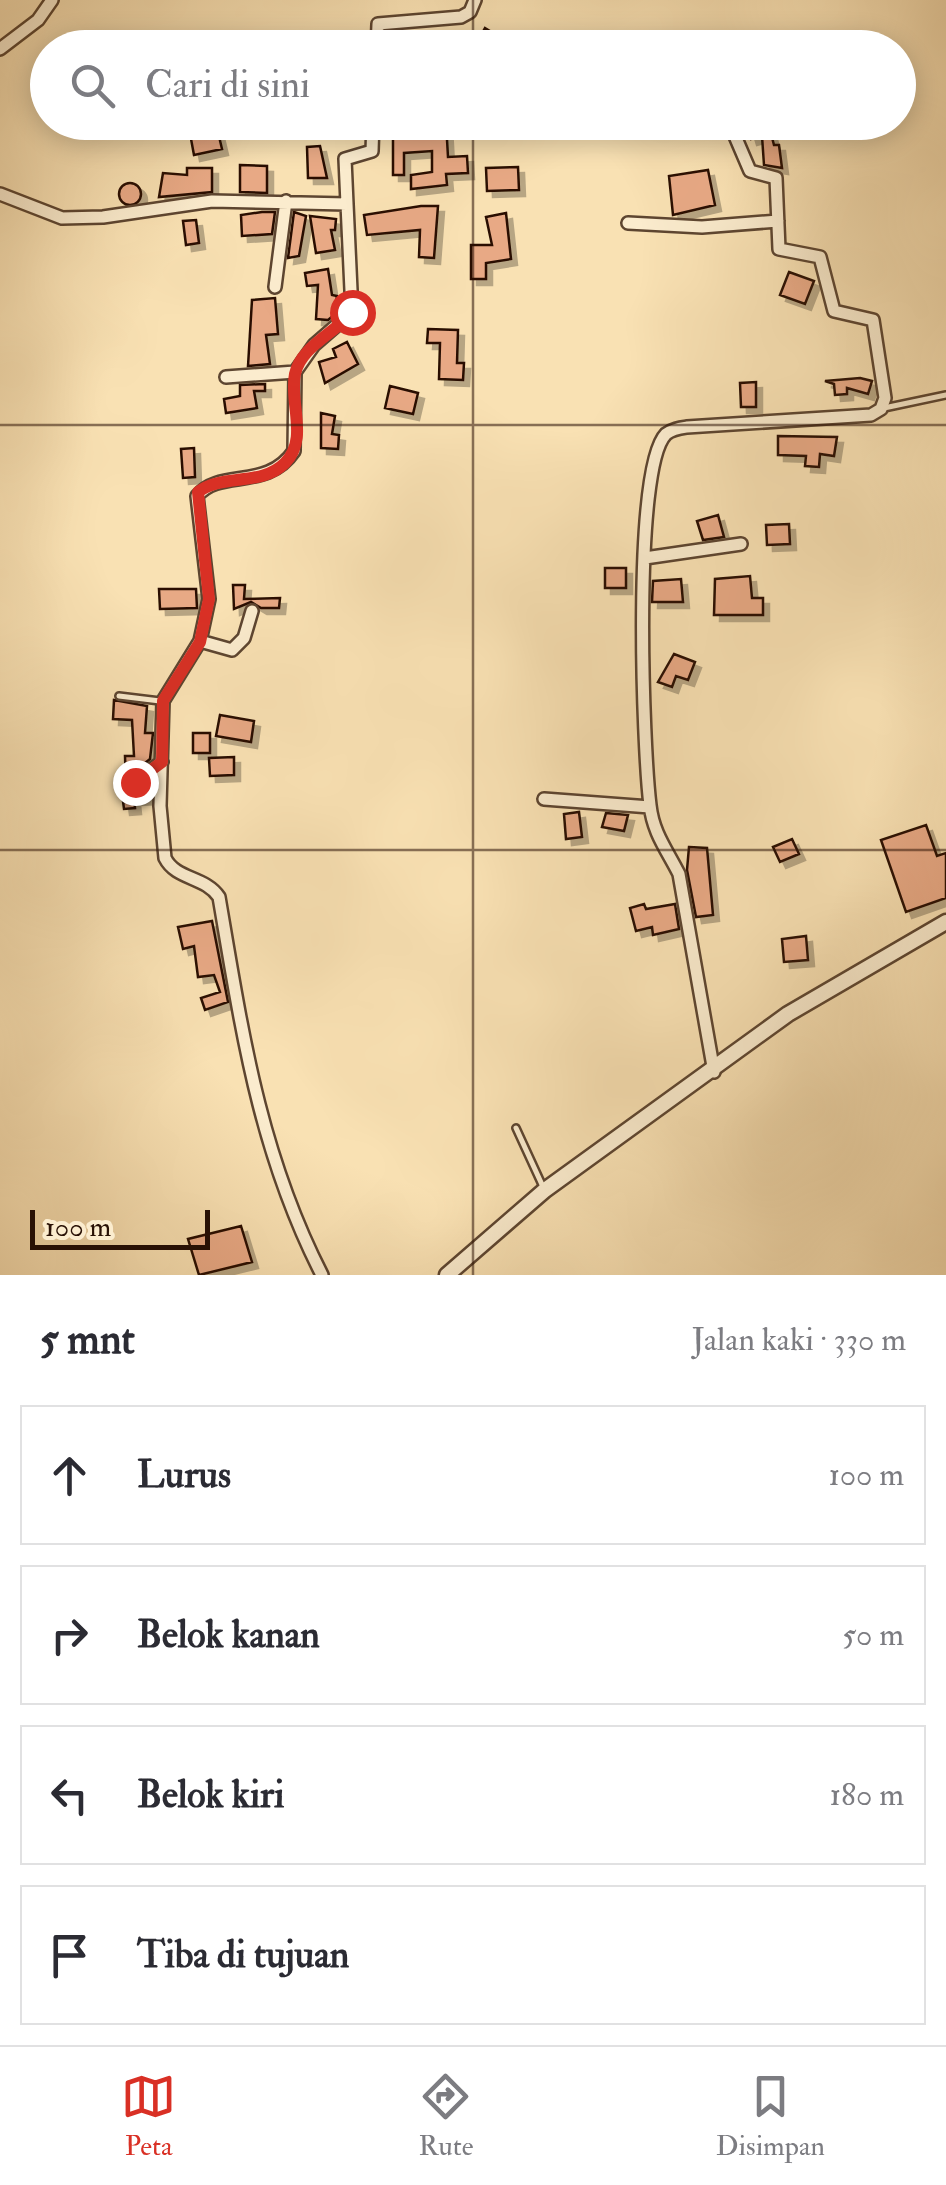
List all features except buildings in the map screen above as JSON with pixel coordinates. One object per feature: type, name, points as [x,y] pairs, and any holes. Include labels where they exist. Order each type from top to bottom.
[{"type":"street","points":[[0,49],[38,20],[52,0]]},
{"type":"street","points":[[378,30],[378,24],[461,17],[470,12],[475,0]]},
{"type":"street","points":[[322,1275],[294,1220],[268,1150],[254,1097],[219,897],[211,886],[170,868],[165,858],[163,701],[200,642],[209,599],[197,496],[208,486],[265,476],[288,461],[297,440],[295,372],[314,345],[352,312],[345,159],[372,151],[372,140]]},
{"type":"street","points":[[714,1072],[679,874],[663,852],[650,807],[644,676],[645,558],[649,496],[659,446],[673,430],[871,415],[881,409],[885,398],[874,320],[834,311],[824,260],[782,252],[776,178],[750,171],[737,140]]},
{"type":"street","points":[[0,194],[62,218],[103,218],[212,201],[348,204]]},
{"type":"street","points":[[275,287],[286,200]]},
{"type":"street","points":[[628,223],[702,227],[778,221]]},
{"type":"street","points":[[226,378],[295,372]]},
{"type":"street","points":[[645,558],[740,544]]},
{"type":"street","points":[[200,642],[232,650],[244,638],[252,612]]},
{"type":"street","points":[[135,782],[162,762]]},
{"type":"street","points":[[544,799],[650,807]]},
{"type":"street","points":[[447,1275],[545,1190],[816,997],[946,922]]},
{"type":"lane","points":[[881,409],[946,394]]},
{"type":"lane","points":[[119,696],[163,701]]},
{"type":"lane","points":[[516,1128],[545,1190]]},
{"type":"route","points":[[135,782],[162,762],[163,701],[168,687],[200,642],[203,630],[209,599],[198,492],[208,486],[265,476],[288,461],[297,440],[295,372],[314,345],[352,312]]}]
